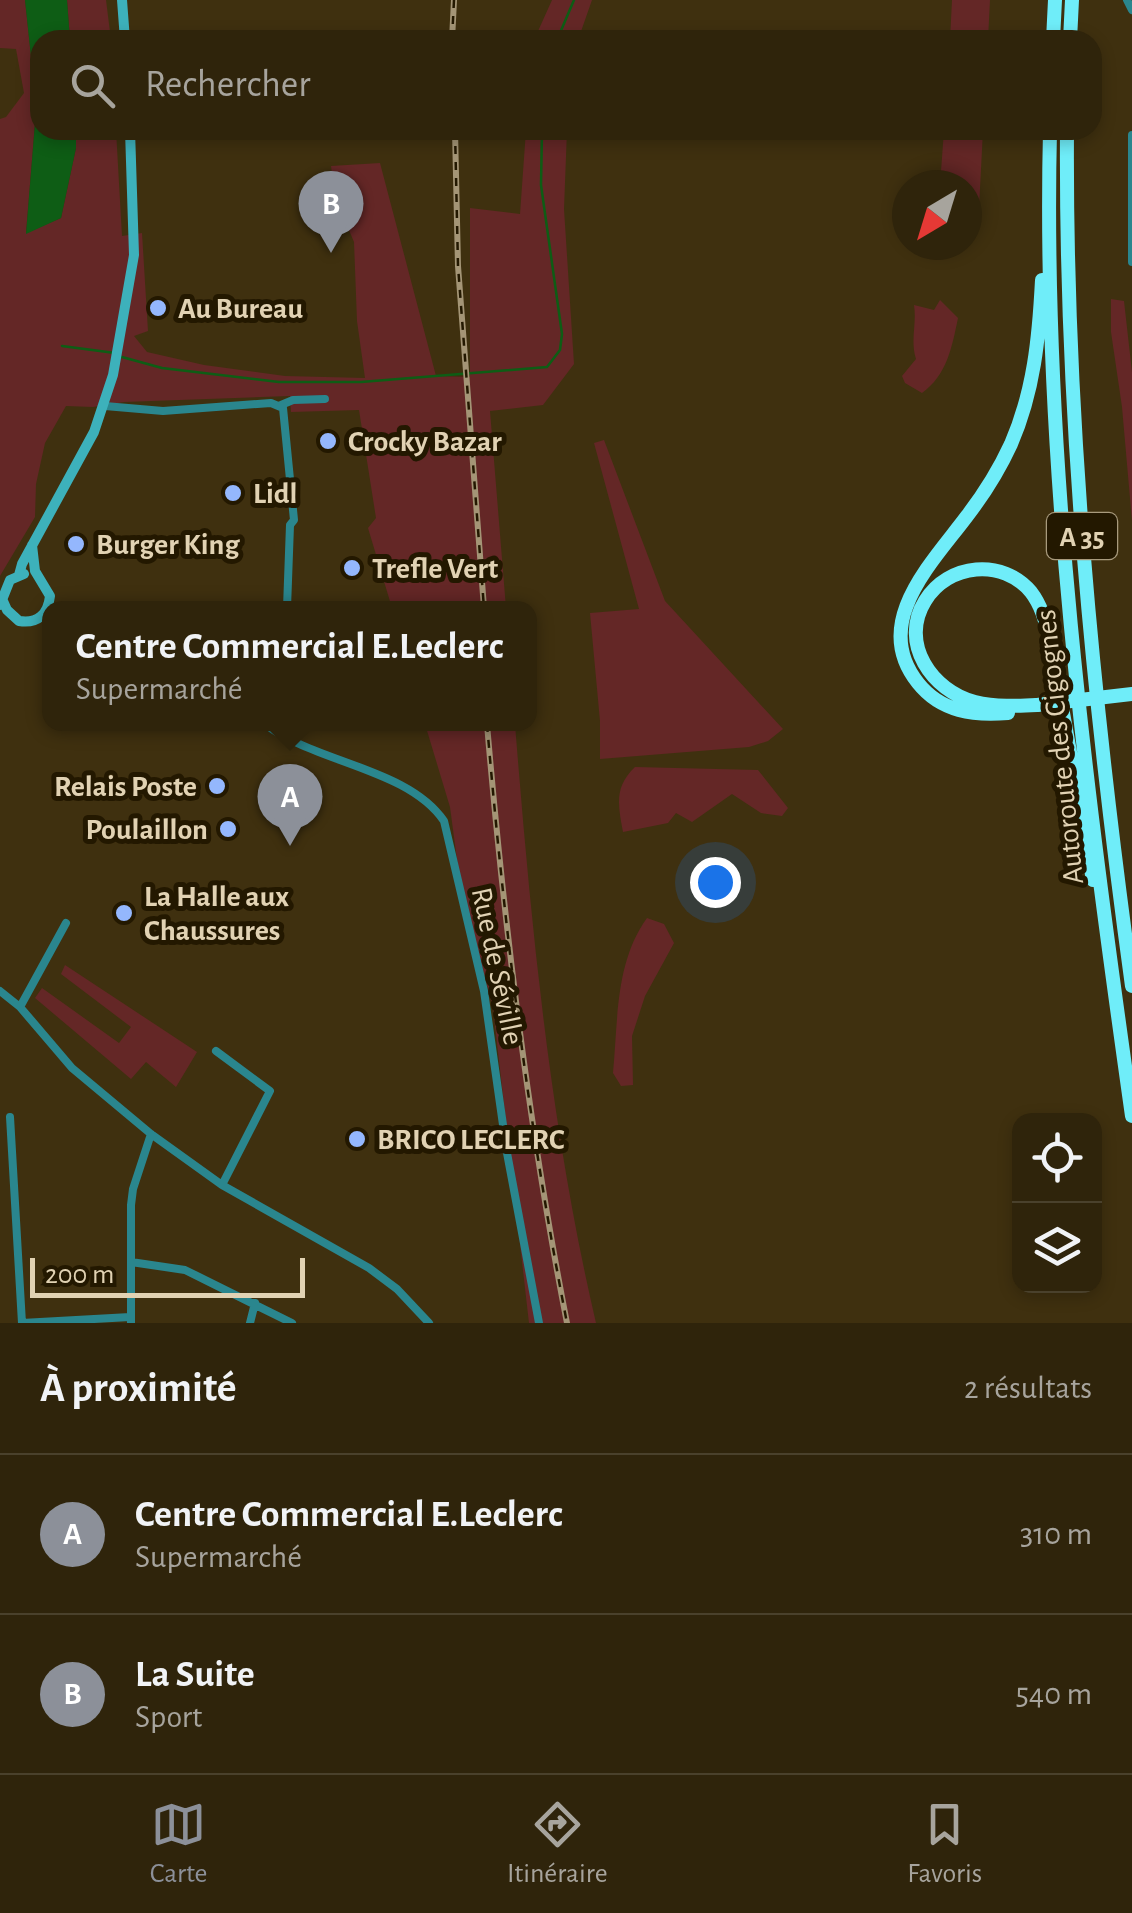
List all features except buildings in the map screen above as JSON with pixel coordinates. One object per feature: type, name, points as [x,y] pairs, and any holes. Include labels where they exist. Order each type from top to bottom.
[{"type":"highway","points":[[1054,30],[1055,0]]},
{"type":"highway","points":[[1070,30],[1072,0]]},
{"type":"highway","name":"Autoroute des Cigognes","points":[[1050,140],[1053,383],[1072,629],[1132,1116]]},
{"type":"highway","name":"Autoroute des Cigognes","points":[[1068,140],[1067,254],[1074,439],[1089,630],[1132,986]]},
{"type":"highway","points":[[1049,220],[1038,348],[1020,424],[984,493],[914,586],[901,628],[903,654],[923,689],[939,702],[976,714],[1132,697]]},
{"type":"highway","points":[[1038,708],[967,699],[942,686],[926,669],[918,649],[916,626],[926,599],[946,580],[973,569],[1004,573],[1024,585],[1039,605],[1049,635],[1074,784],[1109,951]]},
{"type":"main road","points":[[122,0],[124,30]]},
{"type":"main road","points":[[42,620],[16,619],[1,603],[5,588],[20,574],[104,406],[134,255],[130,140]]},
{"type":"main road","points":[[32,545],[38,577],[47,588],[50,601]]},
{"type":"main road","points":[[20,574],[38,577]]},
{"type":"main road","points":[[0,624],[16,619]]},
{"type":"street","points":[[1128,0],[1132,10]]},
{"type":"street","points":[[1132,135],[1132,262]]},
{"type":"street","points":[[104,406],[163,411],[325,399]]},
{"type":"street","points":[[281,405],[286,412],[294,520],[290,525],[287,601]]},
{"type":"street","name":"Rue de Séville","points":[[275,731],[407,790],[429,803],[444,821],[484,991],[507,1153],[539,1323]]},
{"type":"street","points":[[20,1008],[66,923]]},
{"type":"street","points":[[0,991],[72,1068],[151,1134],[222,1186],[369,1268],[429,1323]]},
{"type":"street","points":[[216,1051],[270,1091],[222,1186]]},
{"type":"street","points":[[10,1117],[22,1323],[131,1320],[133,1189],[151,1134]]},
{"type":"street","points":[[0,1150],[12,1150]]},
{"type":"street","points":[[130,1262],[186,1270],[292,1323]]},
{"type":"street","points":[[250,1323],[254,1303]]},
{"type":"shaded area","points":[[0,0],[25,0],[30,47],[30,140],[34,140],[26,233],[61,218],[76,140],[117,140],[122,236],[142,233],[148,331],[134,336],[147,352],[204,365],[285,376],[365,378],[357,321],[354,242],[335,197],[331,166],[380,163],[436,376],[470,377],[470,208],[520,214],[525,140],[567,140],[564,209],[574,364],[543,405],[490,411],[505,601],[390,601],[368,528],[376,518],[359,410],[291,412],[290,396],[66,406],[45,443],[36,484],[35,517],[0,576],[0,119],[6,117],[24,93],[16,49],[0,48]]},
{"type":"shaded area","points":[[25,0],[67,0],[69,30],[30,30],[30,47]]},
{"type":"shaded area","points":[[67,0],[106,0],[110,30],[69,30]]},
{"type":"shaded area","points":[[552,0],[592,0],[582,30],[538,30]]},
{"type":"shaded area","points":[[952,0],[990,0],[988,30],[950,30]]},
{"type":"shaded area","points":[[34,140],[76,140],[61,218],[26,234]]},
{"type":"shaded area","points":[[943,140],[982,140],[981,170],[941,170]]},
{"type":"shaded area","points":[[1111,299],[1124,301],[1132,372],[1132,521],[1111,332]]},
{"type":"shaded area","points":[[940,300],[958,318],[943,369],[922,393],[905,383],[902,376],[916,359],[914,305],[934,310]]},
{"type":"shaded area","points":[[604,440],[665,601],[783,729],[768,741],[749,747],[600,759],[590,613],[639,609],[594,443]]},
{"type":"shaded area","points":[[427,731],[516,731],[554,1100],[596,1323],[529,1323],[493,1008],[460,882],[450,807]]},
{"type":"shaded area","points":[[635,767],[758,770],[788,808],[782,816],[761,813],[732,794],[692,822],[676,813],[668,823],[623,832],[621,789]]},
{"type":"shaded area","points":[[647,918],[664,924],[674,943],[645,996],[632,1036],[633,1085],[621,1086],[613,1073],[620,992],[629,953]]},
{"type":"shaded area","points":[[65,965],[197,1052],[176,1087],[146,1062],[131,1079],[35,998],[42,988],[119,1043],[131,1027],[61,974]]},
{"type":"waterway","points":[[561,30],[574,0]]},
{"type":"waterway","points":[[122,357],[162,368],[279,382],[361,382],[547,367],[560,350],[562,334],[541,185],[542,140]]},
{"type":"waterway","points":[[62,346],[115,353]]},
{"type":"railway","points":[[452,30],[454,0]]},
{"type":"railway","points":[[455,140],[458,266],[483,601]]},
{"type":"railway","points":[[488,731],[519,1024],[540,1174],[567,1323]]},
{"type":"place","name":"La Suite","points":[[331,253]]},
{"type":"place","name":"Au Bureau","points":[[158,308]]},
{"type":"place","name":"Crocky Bazar","points":[[328,441]]},
{"type":"place","name":"Lidl","points":[[233,493]]},
{"type":"place","name":"Burger King","points":[[76,544]]},
{"type":"place","name":"Trefle Vert","points":[[352,568]]},
{"type":"place","name":"Relais Poste","points":[[217,786]]},
{"type":"place","name":"Poulaillon","points":[[228,829]]},
{"type":"place","name":"Centre Commercial E.Leclerc","points":[[290,846]]},
{"type":"place","name":"La Halle aux Chaussures","points":[[124,913]]},
{"type":"place","name":"BRICO LECLERC","points":[[357,1139]]}]
